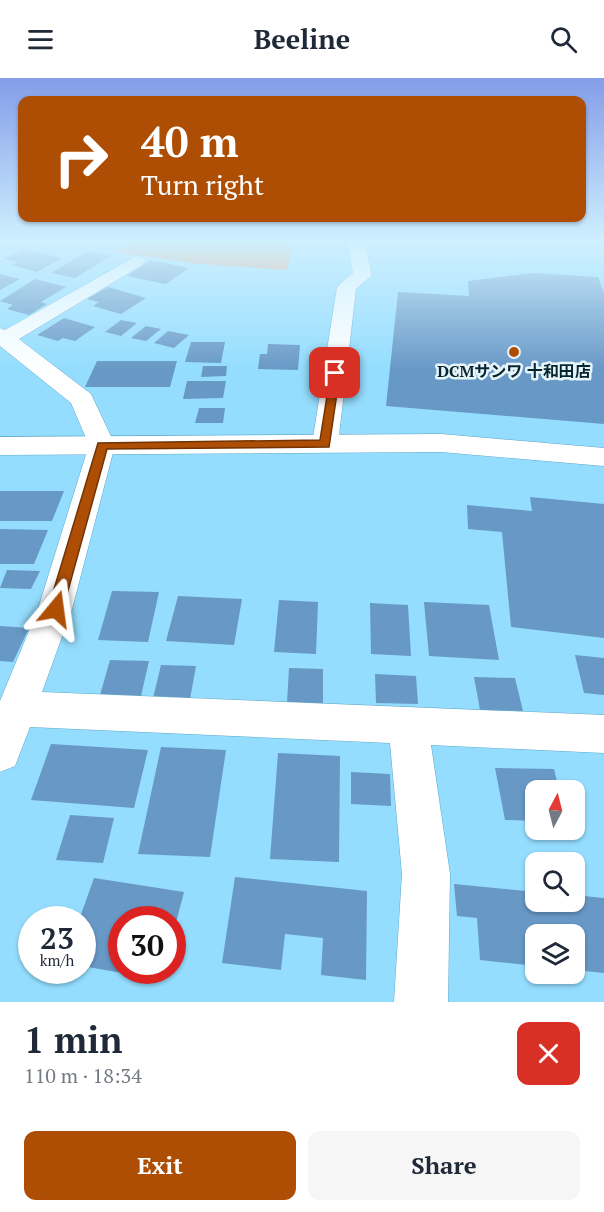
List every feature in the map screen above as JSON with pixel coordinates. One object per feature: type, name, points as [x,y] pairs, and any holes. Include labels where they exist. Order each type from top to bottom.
[{"type":"street","points":[[0,752],[56,609],[102,446],[82,399],[3,336],[95,284]]},
{"type":"street","points":[[325,444],[347,287],[351,284]]},
{"type":"street","points":[[0,446],[441,443],[604,457]]},
{"type":"street","points":[[17,709],[604,734]]},
{"type":"street","points":[[408,726],[426,874],[421,1002]]},
{"type":"building","points":[[0,284],[11,284],[0,290]]},
{"type":"building","points":[[27,284],[55,284],[66,287],[41,302],[47,304],[29,315],[7,309],[13,305],[0,301]]},
{"type":"building","points":[[468,284],[601,284],[604,293],[604,424],[386,406],[398,292],[469,296]]},
{"type":"building","points":[[108,287],[146,298],[121,314],[93,306],[99,302],[87,299]]},
{"type":"building","points":[[64,318],[95,327],[75,341],[63,338],[58,341],[37,335]]},
{"type":"building","points":[[121,320],[137,323],[121,336],[105,332]]},
{"type":"building","points":[[146,326],[161,329],[146,341],[131,338]]},
{"type":"building","points":[[168,331],[189,335],[174,348],[154,343]]},
{"type":"building","points":[[191,342],[225,342],[221,363],[185,362]]},
{"type":"building","points":[[268,344],[300,345],[298,370],[258,369],[260,354],[267,354]]},
{"type":"building","points":[[97,361],[177,361],[170,387],[85,387]]},
{"type":"building","points":[[203,366],[227,366],[226,376],[201,377]]},
{"type":"building","points":[[187,381],[226,381],[223,398],[183,399]]},
{"type":"building","points":[[199,408],[225,408],[223,423],[195,423]]},
{"type":"building","points":[[0,491],[64,491],[52,521],[0,521]]},
{"type":"building","points":[[530,497],[604,504],[604,638],[511,627],[502,532],[468,529],[467,505],[532,511]]},
{"type":"building","points":[[0,529],[48,530],[34,564],[0,564]]},
{"type":"building","points":[[7,570],[40,571],[31,589],[0,588]]},
{"type":"building","points":[[112,591],[159,592],[148,642],[98,640]]},
{"type":"building","points":[[178,596],[242,599],[234,645],[166,641]]},
{"type":"building","points":[[279,600],[318,602],[316,654],[274,652]]},
{"type":"building","points":[[424,602],[489,605],[499,660],[429,656]]},
{"type":"building","points":[[370,603],[408,605],[411,656],[371,654]]},
{"type":"building","points":[[0,626],[29,628],[13,662],[0,661]]},
{"type":"building","points":[[575,655],[604,658],[604,695],[584,693]]},
{"type":"building","points":[[110,660],[149,661],[141,696],[100,695]]},
{"type":"building","points":[[161,665],[196,666],[190,699],[153,698]]},
{"type":"building","points":[[289,668],[323,669],[323,704],[287,703]]},
{"type":"building","points":[[375,674],[416,676],[418,704],[376,703]]},
{"type":"building","points":[[474,677],[515,678],[523,711],[480,710]]},
{"type":"building","points":[[51,744],[148,750],[134,808],[31,800]]},
{"type":"building","points":[[161,747],[226,750],[210,857],[138,854]]},
{"type":"building","points":[[278,753],[340,756],[339,862],[270,859]]},
{"type":"building","points":[[495,768],[554,769],[557,780],[525,780],[525,821],[505,820]]},
{"type":"building","points":[[351,772],[390,774],[391,806],[351,804]]},
{"type":"building","points":[[70,815],[114,818],[103,863],[56,860]]},
{"type":"building","points":[[235,877],[367,891],[366,980],[321,975],[323,938],[285,934],[281,970],[222,963]]},
{"type":"building","points":[[94,878],[184,892],[180,906],[108,906],[108,971],[96,968],[96,906],[84,906]]},
{"type":"building","points":[[454,884],[525,891],[525,912],[585,912],[585,896],[604,898],[604,973],[585,971],[585,924],[525,924],[525,965],[480,960],[477,918],[457,916]]},
{"type":"place","name":"DCMサンワ 十和田店","points":[[514,352]]},
{"type":"route","points":[[56,609],[102,446],[325,444],[335,373]]}]
